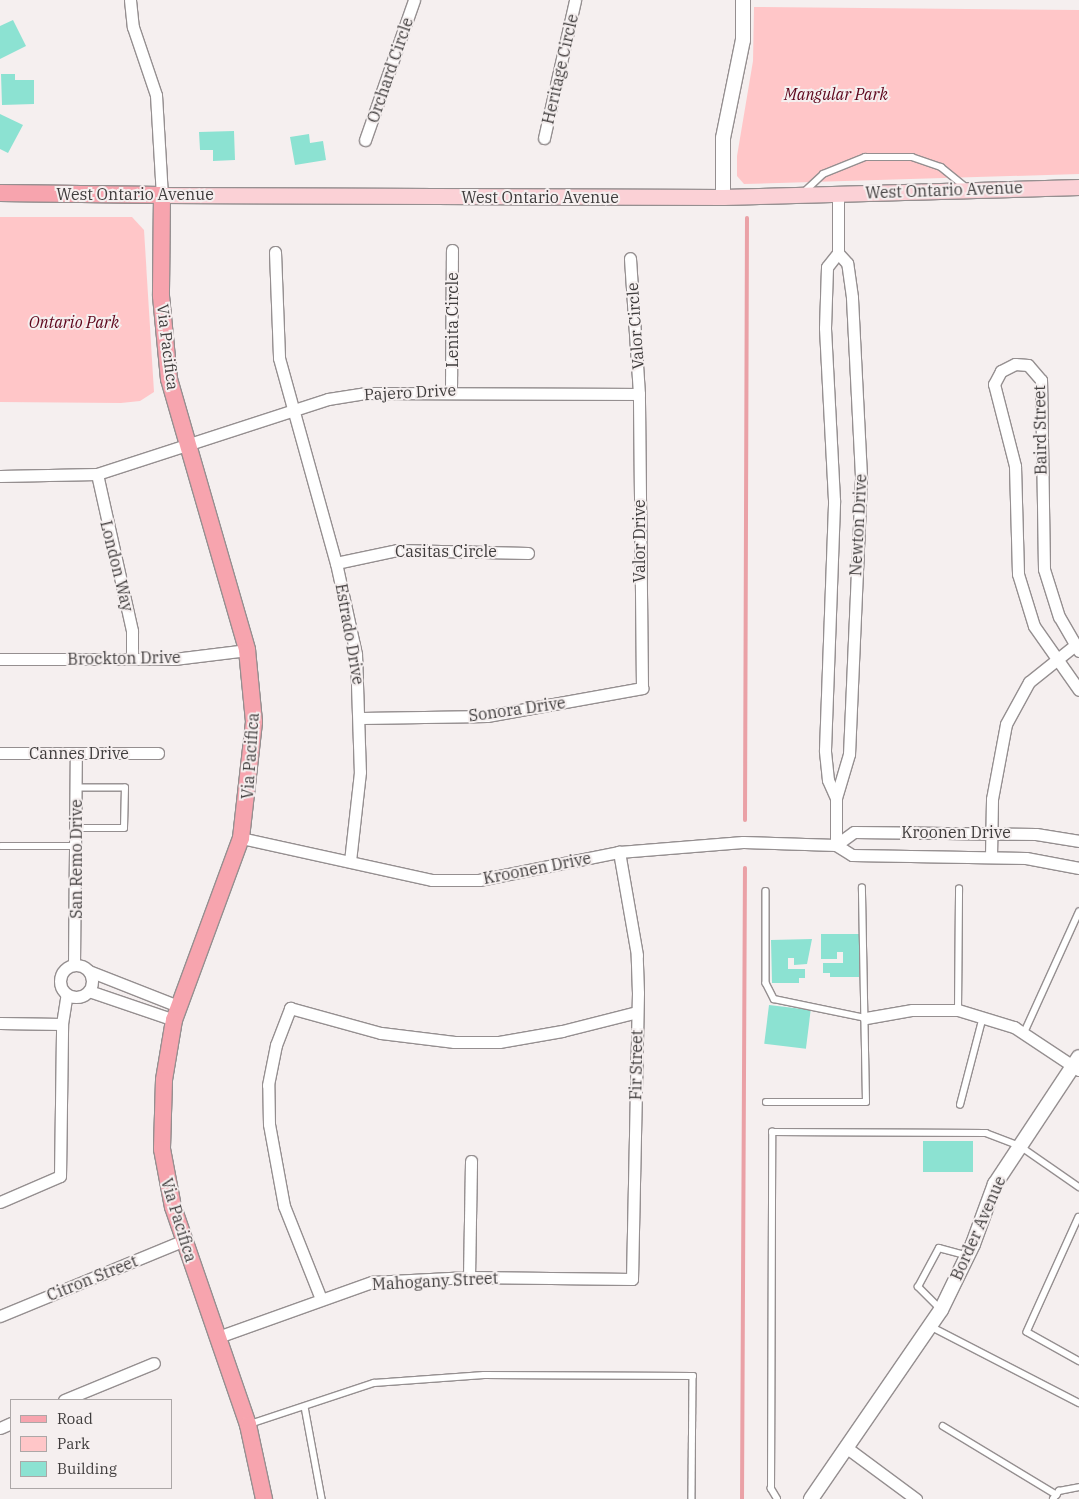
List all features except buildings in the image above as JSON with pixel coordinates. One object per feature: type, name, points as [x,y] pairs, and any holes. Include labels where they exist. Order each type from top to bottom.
[{"type":"main road","name":"West Ontario Avenue","points":[[0,193],[723,198],[967,188],[1079,187]]},
{"type":"main road","name":"Via Pacifica","points":[[162,195],[161,296],[169,379],[247,650],[254,722],[242,838],[176,1013],[164,1080],[162,1149],[184,1240],[248,1425],[264,1499]]},
{"type":"street","name":"Via Pacifica","points":[[130,0],[133,27],[156,95],[162,195]]},
{"type":"street","name":"Orchard Circle","points":[[365,140],[414,0]]},
{"type":"street","name":"Heritage Circle","points":[[544,138],[575,0]]},
{"type":"street","points":[[723,198],[723,138],[740,59],[743,0]]},
{"type":"street","name":"Newton Drive","points":[[836,798],[828,780],[825,750],[834,500],[825,328],[827,267],[838,253],[838,194]]},
{"type":"street","name":"Lenita Circle","points":[[451,390],[452,250]]},
{"type":"street","name":"Estrado Drive","points":[[275,252],[279,358],[336,563],[356,654],[361,718],[350,861]]},
{"type":"street","name":"Newton Drive","points":[[836,845],[836,798],[849,754],[861,476],[852,297],[847,263],[838,253]]},
{"type":"street","name":"Valor Circle","points":[[630,258],[639,394]]},
{"type":"street","name":"Baird Street","points":[[1076,649],[1058,617],[1044,569],[1041,380],[1028,365],[1015,364],[1001,371],[994,384],[1015,466],[1018,574],[1034,626],[1054,660],[1079,690]]},
{"type":"street","name":"Pajero Drive","points":[[0,476],[97,474],[293,412],[328,399],[367,393],[451,390],[639,394]]},
{"type":"street","name":"Valor Drive","points":[[639,394],[642,688]]},
{"type":"street","name":"London Way","points":[[97,474],[130,622],[132,659]]},
{"type":"street","name":"Casitas Circle","points":[[336,563],[396,550],[528,552]]},
{"type":"street","points":[[991,857],[992,799],[1006,724],[1029,682],[1054,660],[1076,649]]},
{"type":"street","name":"Brockton Drive","points":[[0,659],[132,659],[247,650]]},
{"type":"street","name":"Sonora Drive","points":[[361,718],[487,716],[642,688]]},
{"type":"street","name":"Cannes Drive","points":[[0,753],[158,753]]},
{"type":"street","name":"San Remo Drive","points":[[74,965],[76,754]]},
{"type":"street","name":"Kroonen Drive","points":[[836,845],[854,832],[992,832],[1079,841]]},
{"type":"street","name":"Kroonen Drive","points":[[242,838],[432,880],[479,880],[620,852],[743,842],[836,845],[852,855],[991,857],[1079,868]]},
{"type":"street","name":"Fir Street","points":[[620,852],[637,955],[632,1279]]},
{"type":"street","points":[[0,1202],[60,1176],[62,1024],[67,994],[60,980],[65,970],[74,965],[176,1013]]},
{"type":"street","points":[[89,971],[89,991]]},
{"type":"street","points":[[67,994],[78,997],[89,991],[176,1013]]},
{"type":"street","points":[[321,1299],[284,1206],[268,1124],[268,1085],[290,1008],[381,1033],[454,1042],[535,1036],[637,1012]]},
{"type":"street","points":[[866,1018],[912,1010],[958,1010],[983,1017],[1024,1033],[1077,1064]]},
{"type":"street","points":[[0,1023],[62,1024]]},
{"type":"street","name":"Border Avenue","points":[[810,1499],[941,1310],[968,1256],[995,1184],[1077,1064]]},
{"type":"street","points":[[469,1277],[471,1161]]},
{"type":"street","name":"Citron Street","points":[[0,1316],[184,1240]]},
{"type":"street","name":"Mahogany Street","points":[[218,1337],[372,1282],[469,1277],[632,1279]]},
{"type":"street","points":[[66,1399],[154,1363]]},
{"type":"street","points":[[847,1448],[914,1499]]},
{"type":"lane","points":[[800,196],[823,174],[865,157],[912,157],[941,167],[967,188]]},
{"type":"lane","points":[[75,828],[124,828],[125,788],[76,788]]},
{"type":"lane","points":[[2,846],[75,846]]},
{"type":"lane","points":[[766,1102],[866,1102],[866,1018],[862,888]]},
{"type":"lane","points":[[958,1010],[959,889]]},
{"type":"lane","points":[[766,891],[766,983],[774,999],[866,1018]]},
{"type":"lane","points":[[1024,1033],[1079,912]]},
{"type":"lane","points":[[960,1105],[983,1017]]},
{"type":"lane","points":[[777,1499],[771,1489],[772,1132],[978,1132],[1020,1146],[1079,1187]]},
{"type":"lane","points":[[1079,1217],[1027,1332],[1079,1360]]},
{"type":"lane","points":[[941,1310],[918,1287],[939,1248],[968,1256]]},
{"type":"lane","points":[[930,1326],[1079,1402]]},
{"type":"lane","points":[[248,1425],[374,1383],[453,1376],[693,1376],[692,1499]]},
{"type":"lane","points":[[305,1407],[322,1499]]},
{"type":"lane","points":[[944,1426],[1055,1498],[1079,1487]]},
{"type":"green space","name":"Mangular Park","points":[[754,7],[1079,10],[1079,174],[744,184],[737,176],[737,156],[753,61]]},
{"type":"green space","name":"Ontario Park","points":[[0,217],[132,217],[144,230],[154,392],[140,401],[121,403],[0,402]]},
{"type":"waterway","points":[[745,820],[747,218]]},
{"type":"waterway","points":[[742,1499],[745,868]]}]
